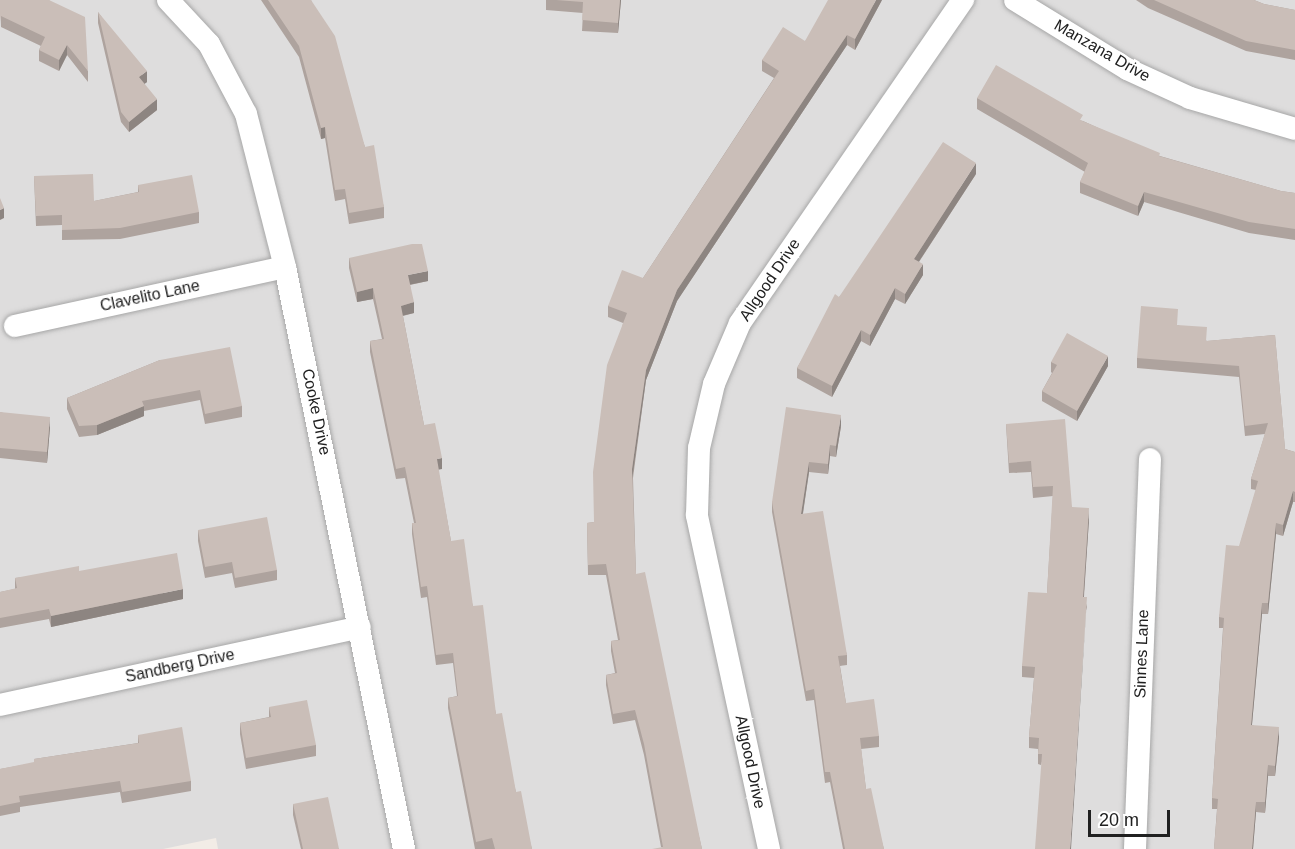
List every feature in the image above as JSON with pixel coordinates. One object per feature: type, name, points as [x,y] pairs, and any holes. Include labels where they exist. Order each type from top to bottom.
[{"type":"street","name":"Cooke Drive","points":[[168,0],[209,44],[246,114],[285,267],[404,849]]},
{"type":"street","name":"Allgood Drive","points":[[769,849],[697,515],[699,448],[714,384],[740,322],[963,0]]},
{"type":"street","name":"Manzana Drive","points":[[1015,0],[1127,69],[1190,98],[1295,129]]},
{"type":"street","name":"Clavelito Lane","points":[[15,326],[285,267]]},
{"type":"street","name":"Sinnes Lane","points":[[1135,849],[1150,459]]},
{"type":"street","name":"Sandberg Drive","points":[[0,705],[360,627]]},
{"type":"shaded area","points":[[0,0],[1295,0],[1295,849],[218,849],[216,838],[163,849],[0,849]]},
{"type":"building","points":[[0,0],[49,0],[85,17],[88,71],[67,45],[59,60],[39,50],[45,37],[1,16],[0,21]]},
{"type":"building","points":[[268,0],[311,0],[335,36],[365,147],[374,145],[384,207],[349,213],[345,189],[335,190],[325,127],[321,128],[299,46]]},
{"type":"building","points":[[556,0],[620,0],[618,23],[582,20],[583,2]]},
{"type":"building","points":[[828,0],[876,0],[855,39],[847,35],[677,290],[646,370],[632,469],[636,574],[645,572],[702,849],[652,849],[663,847],[644,744],[635,710],[613,714],[606,675],[617,673],[611,641],[620,640],[606,564],[588,565],[587,523],[594,522],[593,472],[607,365],[627,313],[608,306],[622,270],[643,278],[779,71],[762,60],[783,27],[805,41]]},
{"type":"building","points":[[1154,0],[1254,0],[1295,10],[1295,50],[1246,41]]},
{"type":"building","points":[[98,12],[147,71],[139,77],[157,99],[129,122],[121,112]]},
{"type":"building","points":[[996,65],[1083,115],[1080,120],[1160,153],[1159,156],[1295,193],[1295,229],[1249,222],[1144,192],[1138,206],[1080,182],[1088,163],[977,98]]},
{"type":"building","points":[[943,142],[976,163],[914,259],[923,264],[905,294],[895,288],[870,335],[861,330],[832,386],[797,368],[835,294],[839,297]]},
{"type":"building","points":[[93,174],[94,201],[139,192],[138,185],[192,175],[199,212],[120,228],[62,230],[62,215],[36,216],[34,176]]},
{"type":"building","points":[[0,198],[4,208],[0,210]]},
{"type":"building","points":[[412,244],[422,244],[428,271],[408,275],[414,302],[401,306],[424,425],[435,423],[442,458],[437,459],[451,541],[464,539],[473,606],[483,605],[496,714],[502,713],[516,792],[521,791],[532,849],[495,849],[492,838],[476,842],[448,698],[458,696],[453,653],[436,655],[427,586],[421,587],[412,523],[416,523],[405,467],[396,469],[370,341],[384,339],[373,288],[357,292],[349,258]]},
{"type":"building","points":[[1141,306],[1178,309],[1177,325],[1207,327],[1206,341],[1275,335],[1285,449],[1295,452],[1295,492],[1293,491],[1283,525],[1276,523],[1268,603],[1262,603],[1251,725],[1279,727],[1275,766],[1268,765],[1265,802],[1256,802],[1252,849],[1214,849],[1218,799],[1212,798],[1224,618],[1219,617],[1226,545],[1239,546],[1258,481],[1251,479],[1268,423],[1245,426],[1239,366],[1137,358]]},
{"type":"building","points":[[1067,333],[1108,356],[1077,411],[1042,391],[1057,365],[1051,362]]},
{"type":"building","points":[[230,347],[242,406],[205,414],[200,390],[142,401],[144,406],[97,425],[79,426],[67,398],[160,360]]},
{"type":"building","points":[[786,407],[841,415],[836,446],[830,445],[828,464],[809,462],[801,514],[823,511],[847,655],[838,656],[846,703],[874,699],[879,736],[860,738],[866,789],[871,788],[884,849],[845,849],[830,772],[825,772],[814,689],[806,691],[772,502]]},
{"type":"building","points":[[0,412],[50,417],[47,452],[0,448]]},
{"type":"building","points":[[1065,419],[1072,507],[1089,508],[1083,597],[1087,597],[1070,849],[1035,849],[1042,754],[1038,754],[1039,738],[1029,737],[1035,667],[1022,666],[1028,592],[1047,593],[1053,486],[1033,487],[1031,461],[1009,463],[1006,424]]},
{"type":"building","points":[[267,517],[277,570],[235,578],[232,562],[205,567],[198,530]]},
{"type":"building","points":[[177,553],[183,589],[51,616],[49,609],[0,618],[0,592],[17,588],[15,578],[79,566],[79,571]]},
{"type":"building","points":[[307,700],[316,745],[246,758],[240,723],[271,717],[269,707]]},
{"type":"building","points":[[182,727],[191,781],[122,792],[120,781],[19,796],[20,802],[0,806],[0,769],[34,762],[34,759],[139,743],[138,735]]},
{"type":"building","points":[[328,797],[339,849],[303,849],[293,804]]}]
